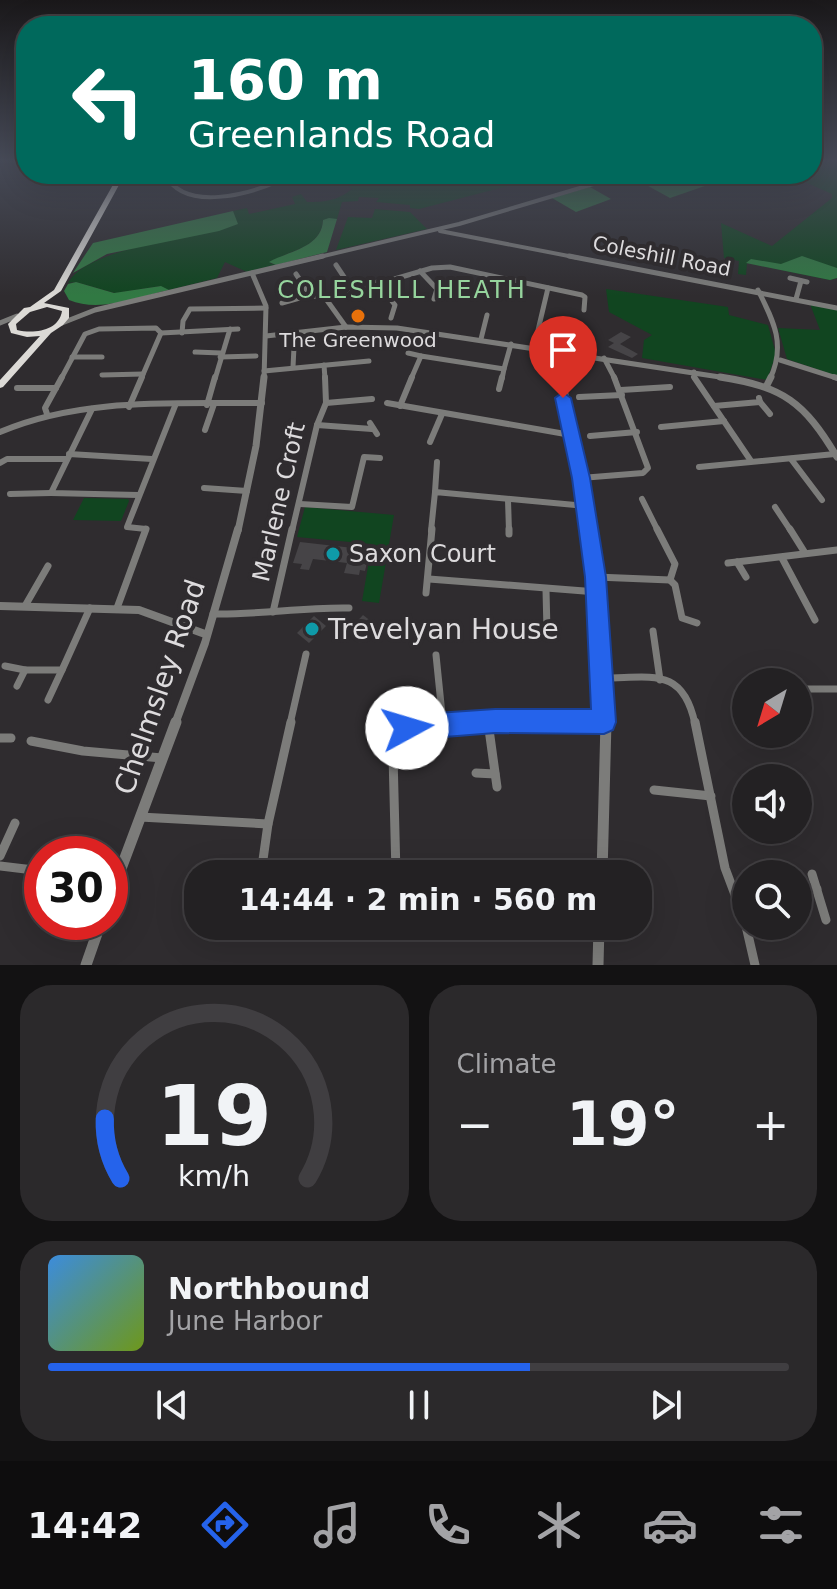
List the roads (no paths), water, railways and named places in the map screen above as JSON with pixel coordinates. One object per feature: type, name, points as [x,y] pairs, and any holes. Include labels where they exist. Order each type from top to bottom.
[{"type":"highway","points":[[0,378],[23,348],[12,324],[17,316],[57,291],[104,206]]},
{"type":"highway","points":[[0,385],[51,330],[62,323],[67,314],[61,307],[57,291]]},
{"type":"highway","points":[[33,308],[61,307]]},
{"type":"highway","points":[[16,332],[30,335],[51,330]]},
{"type":"street","points":[[62,323],[95,310],[434,229],[515,206]]},
{"type":"street","name":"Coleshill Road","points":[[434,229],[758,290],[837,308]]},
{"type":"street","points":[[336,265],[352,289]]},
{"type":"street","points":[[282,303],[310,295],[326,299],[377,282],[450,267],[583,296],[584,310]]},
{"type":"street","points":[[420,271],[437,289],[434,299]]},
{"type":"street","name":"Chelmsley Road","points":[[128,845],[162,758],[238,536],[262,403],[266,336],[266,308],[252,273]]},
{"type":"street","points":[[296,274],[310,295]]},
{"type":"street","points":[[790,278],[804,281],[796,299]]},
{"type":"street","points":[[377,282],[395,305],[391,318]]},
{"type":"street","points":[[534,347],[548,288]]},
{"type":"street","points":[[758,290],[777,329],[780,360],[767,385]]},
{"type":"street","points":[[326,299],[346,327]]},
{"type":"street","points":[[61,307],[95,310]]},
{"type":"street","points":[[182,333],[183,321],[190,309],[266,308]]},
{"type":"street","points":[[481,339],[487,315]]},
{"type":"street","points":[[0,325],[17,316]]},
{"type":"street","points":[[0,325],[16,332]]},
{"type":"street","points":[[47,414],[45,408],[85,334],[94,330],[148,327],[156,328],[161,333],[238,329]]},
{"type":"street","points":[[266,336],[346,327],[387,327],[534,347],[767,385],[803,406],[836,456],[699,467]]},
{"type":"street","points":[[205,430],[221,355],[230,329]]},
{"type":"street","points":[[129,407],[161,333]]},
{"type":"street","points":[[499,389],[511,344]]},
{"type":"street","points":[[293,367],[294,347]]},
{"type":"street","points":[[559,351],[563,398],[581,478],[596,577],[604,722],[602,860]]},
{"type":"street","points":[[195,352],[256,356]]},
{"type":"street","points":[[408,353],[504,369]]},
{"type":"street","points":[[400,406],[421,356]]},
{"type":"street","points":[[72,357],[102,357]]},
{"type":"street","points":[[581,478],[643,473],[648,468],[622,392],[604,358]]},
{"type":"street","points":[[780,360],[837,378]]},
{"type":"street","points":[[264,371],[369,361]]},
{"type":"street","name":"Marlene Croft","points":[[273,612],[317,425],[326,403],[324,365]]},
{"type":"street","points":[[694,372],[695,382],[751,461]]},
{"type":"street","points":[[102,375],[143,374]]},
{"type":"street","points":[[579,397],[670,387]]},
{"type":"street","points":[[17,388],[56,388]]},
{"type":"street","name":"Marlene Croft","points":[[326,403],[372,399]]},
{"type":"street","points":[[714,406],[760,400],[770,414]]},
{"type":"street","points":[[0,432],[47,414],[92,409],[262,403]]},
{"type":"street","points":[[387,403],[571,435]]},
{"type":"street","points":[[117,608],[146,529],[127,527],[175,406]]},
{"type":"street","points":[[51,493],[92,409]]},
{"type":"street","points":[[430,442],[442,414]]},
{"type":"street","points":[[661,427],[724,421]]},
{"type":"street","points":[[317,425],[373,429]]},
{"type":"street","points":[[590,436],[637,432]]},
{"type":"street","points":[[0,463],[7,459],[106,454],[121,460],[152,459]]},
{"type":"street","points":[[300,504],[352,507],[361,457],[380,458]]},
{"type":"street","points":[[791,459],[822,500]]},
{"type":"street","points":[[426,593],[437,462]]},
{"type":"street","points":[[204,488],[247,491]]},
{"type":"street","points":[[435,492],[586,506]]},
{"type":"street","points":[[10,494],[138,495]]},
{"type":"street","points":[[642,499],[675,564],[670,580]]},
{"type":"street","points":[[508,500],[509,534]]},
{"type":"street","points":[[775,507],[805,553]]},
{"type":"street","points":[[746,577],[732,563],[837,550]]},
{"type":"street","points":[[782,558],[815,620]]},
{"type":"street","points":[[25,606],[48,566]]},
{"type":"street","points":[[596,577],[670,580],[675,585],[682,618],[697,623]]},
{"type":"street","points":[[429,579],[597,592]]},
{"type":"street","points":[[546,590],[547,631]]},
{"type":"street","points":[[0,606],[117,608],[151,612],[205,634]]},
{"type":"street","name":"Marlene Croft","points":[[213,614],[259,615],[309,607],[349,608]]},
{"type":"street","points":[[48,700],[90,608]]},
{"type":"street","points":[[653,631],[660,680]]},
{"type":"street","points":[[263,860],[268,824],[306,654]]},
{"type":"street","points":[[436,655],[443,724]]},
{"type":"street","points":[[5,666],[25,670],[62,670]]},
{"type":"street","points":[[17,686],[25,670]]},
{"type":"street","points":[[603,678],[660,680],[685,692],[692,709],[725,868],[732,884]]},
{"type":"street","points":[[812,689],[837,689]]},
{"type":"street","points":[[396,860],[393,770],[396,738],[407,728],[488,722],[604,722]]},
{"type":"street","points":[[488,722],[497,787]]},
{"type":"street","points":[[0,738],[11,738]]},
{"type":"street","points":[[31,741],[83,751],[162,758]]},
{"type":"street","points":[[476,773],[495,774]]},
{"type":"street","points":[[654,790],[711,796]]},
{"type":"street","points":[[140,817],[268,824]]},
{"type":"street","points":[[0,856],[5,833],[15,823]]},
{"type":"street","points":[[0,866],[24,869]]},
{"type":"street","points":[[812,874],[826,920]]},
{"type":"street","points":[[812,889],[817,889]]},
{"type":"street","points":[[86,965],[95,940]]},
{"type":"street","points":[[598,965],[599,940]]},
{"type":"street","points":[[749,940],[755,965]]},
{"type":"place","name":"The Greenwood","points":[[358,316]]},
{"type":"place","name":"Saxon Court","points":[[333,554]]},
{"type":"place","name":"Trevelyan House","points":[[312,629]]},
{"type":"district","name":"COLESHILL HEATH","points":[[402,290]]}]
